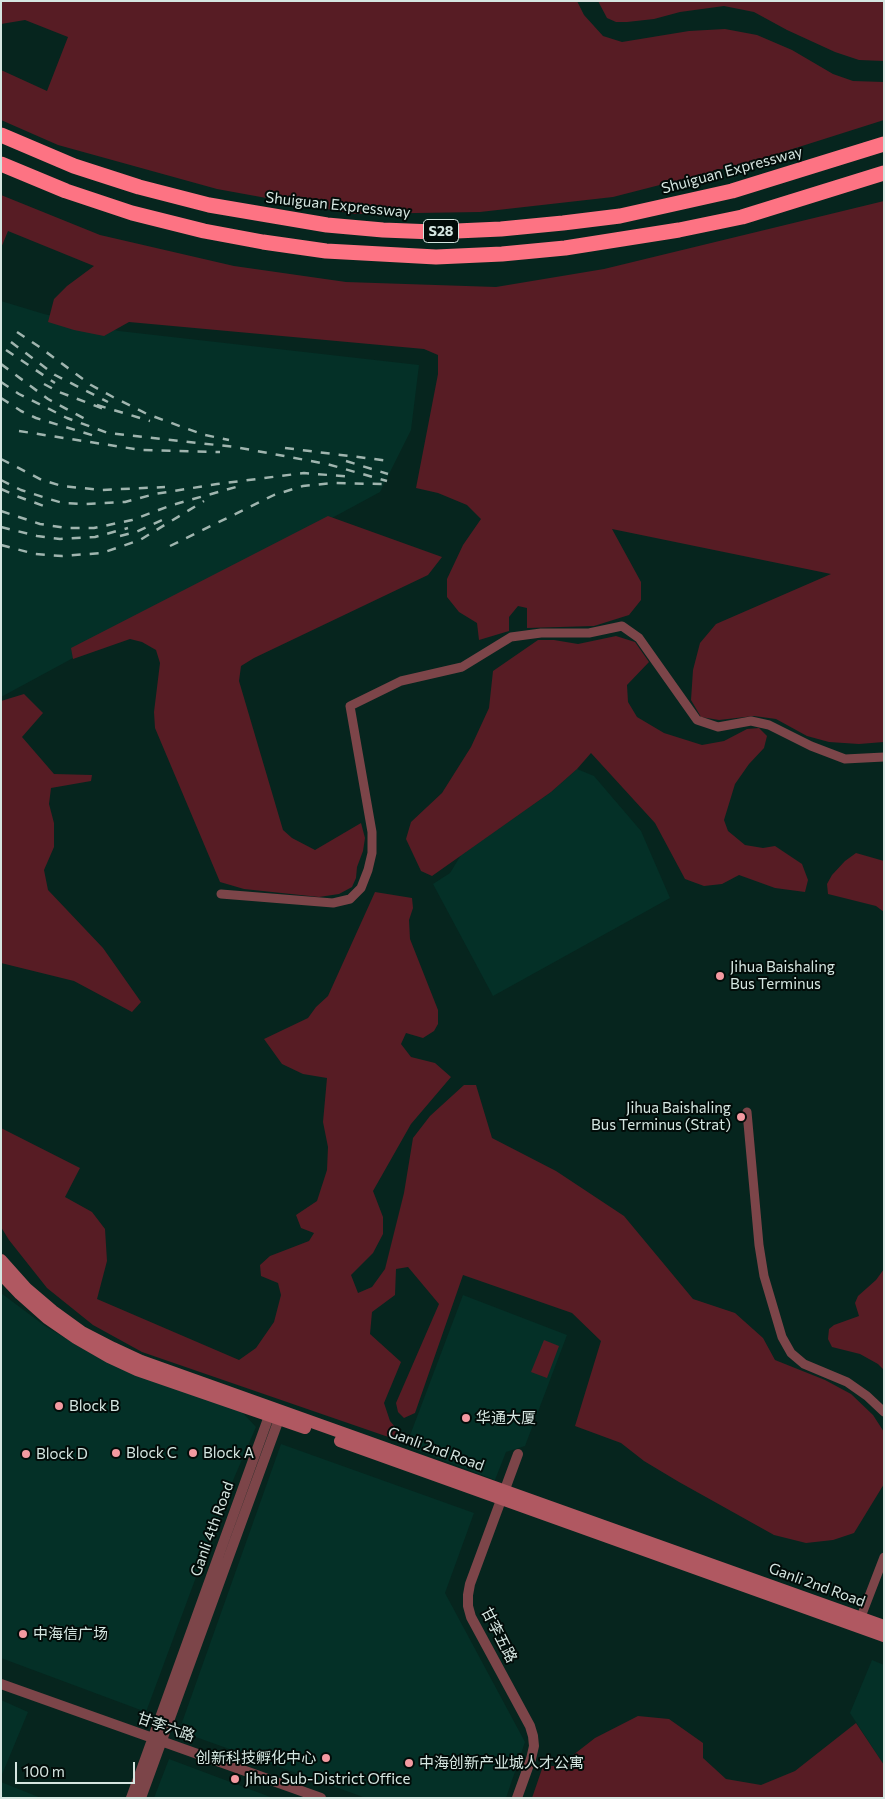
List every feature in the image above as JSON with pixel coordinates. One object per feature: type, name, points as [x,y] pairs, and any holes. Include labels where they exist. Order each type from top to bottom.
[{"type":"highway","name":"Shuiguan Expressway","points":[[1,135],[74,166],[139,187],[209,205],[327,224],[383,230],[434,232],[501,229],[620,216],[732,191],[884,144]]},
{"type":"highway","name":"S28","points":[[1,164],[66,191],[132,213],[204,230],[263,242],[326,251],[436,257],[502,254],[565,248],[679,230],[742,217],[884,173]]},
{"type":"main road","name":"Ganli 2nd Road","points":[[1,1260],[26,1288],[53,1312],[82,1332],[141,1361],[275,1415]]},
{"type":"main road","name":"Ganli 2nd Road","points":[[1,1274],[47,1318],[108,1357],[138,1370],[275,1415],[503,1495],[859,1622],[884,1636]]},
{"type":"main road","name":"Ganli 2nd Road","points":[[859,1622],[884,1626]]},
{"type":"street","points":[[221,894],[333,903],[350,899],[361,888],[372,853],[372,839],[350,706],[401,681],[462,667],[510,637],[541,633],[589,633],[622,626],[638,638],[697,720],[718,727],[751,721],[769,725],[811,746],[845,759],[884,757]]},
{"type":"street","points":[[747,1112],[759,1245],[764,1276],[782,1337],[791,1353],[804,1364],[847,1382],[867,1396],[884,1412]]},
{"type":"street","name":"Ganli 4th Road","points":[[131,1798],[157,1740],[275,1415]]},
{"type":"street","name":"甘李五路","points":[[517,1798],[531,1759],[534,1746],[533,1736],[530,1726],[471,1617],[468,1606],[470,1584],[518,1454]]},
{"type":"street","points":[[859,1622],[884,1557]]},
{"type":"street","name":"甘李六路","points":[[1,1684],[321,1798]]},
{"type":"street","name":"Ganli 4th Road","points":[[141,1798],[157,1740]]},
{"type":"shaded area","points":[[1,1],[577,1],[584,15],[603,36],[622,42],[689,31],[725,29],[757,35],[792,50],[833,74],[853,81],[884,82],[884,120],[761,159],[613,197],[480,212],[354,214],[217,189],[58,145],[1,120],[1,70],[47,91],[68,37],[25,20],[1,24]]},
{"type":"shaded area","points":[[598,1],[884,1],[884,61],[859,60],[835,52],[787,30],[754,12],[724,6],[680,12],[654,19],[616,22],[607,18]]},
{"type":"shaded area","points":[[1,195],[100,235],[234,266],[346,282],[496,287],[604,269],[884,201],[884,742],[859,744],[829,742],[807,736],[776,719],[754,716],[719,720],[701,717],[691,700],[693,670],[700,643],[716,624],[831,574],[612,529],[641,582],[641,600],[629,615],[594,626],[527,628],[527,608],[518,606],[509,617],[509,631],[479,640],[477,623],[459,612],[447,597],[447,579],[463,545],[481,519],[467,505],[438,493],[416,488],[438,374],[438,355],[424,349],[129,322],[104,336],[48,322],[54,299],[67,286],[94,266],[8,231],[1,248]]},
{"type":"shaded area","points":[[1,301],[44,314],[119,331],[419,365],[411,430],[380,492],[1,697]]},
{"type":"shaded area","points":[[328,516],[442,557],[428,575],[254,658],[241,666],[239,681],[283,830],[292,838],[315,850],[361,823],[365,838],[356,878],[352,887],[339,894],[319,897],[244,889],[220,882],[155,728],[154,712],[160,663],[156,650],[142,642],[130,639],[73,659],[71,648]]},
{"type":"shaded area","points":[[616,636],[635,642],[649,662],[627,685],[628,702],[637,717],[664,733],[702,745],[724,741],[747,729],[759,728],[767,736],[764,748],[749,764],[735,784],[724,820],[728,831],[745,845],[763,848],[775,846],[802,864],[808,880],[805,892],[775,888],[739,875],[722,884],[704,886],[685,879],[655,823],[591,753],[577,769],[551,792],[432,876],[421,871],[406,839],[411,822],[442,793],[471,747],[489,708],[493,671],[538,640],[554,640],[578,644]]},
{"type":"shaded area","points":[[24,694],[43,713],[22,737],[54,774],[92,775],[91,781],[51,788],[49,804],[54,823],[54,847],[44,870],[48,890],[103,948],[141,1002],[132,1012],[74,981],[1,963],[1,701]]},
{"type":"shaded area","points":[[577,769],[594,776],[641,831],[670,898],[493,996],[433,884],[450,873],[461,855],[551,792]]},
{"type":"shaded area","points":[[856,853],[884,861],[884,912],[876,906],[828,894],[827,884],[832,875],[845,861]]},
{"type":"shaded area","points":[[375,892],[412,898],[413,908],[409,920],[410,939],[438,1010],[438,1024],[434,1031],[423,1038],[406,1033],[401,1044],[411,1057],[435,1063],[451,1077],[411,1124],[373,1191],[383,1217],[383,1234],[373,1253],[351,1275],[358,1293],[372,1287],[385,1269],[404,1193],[413,1138],[430,1116],[464,1085],[476,1085],[492,1138],[556,1171],[624,1216],[693,1299],[735,1313],[763,1338],[775,1360],[825,1380],[851,1394],[873,1415],[884,1432],[884,1484],[854,1533],[833,1540],[806,1543],[774,1535],[644,1461],[621,1443],[575,1426],[601,1341],[572,1313],[463,1275],[415,1413],[404,1418],[398,1412],[396,1403],[439,1304],[408,1267],[396,1269],[395,1295],[372,1312],[370,1334],[401,1362],[384,1403],[390,1421],[401,1434],[400,1441],[142,1352],[93,1325],[47,1288],[9,1240],[1,1227],[1,1128],[80,1168],[65,1197],[92,1212],[105,1229],[107,1261],[97,1299],[239,1360],[256,1348],[274,1322],[281,1295],[278,1283],[261,1276],[260,1265],[270,1256],[309,1241],[314,1233],[301,1228],[296,1215],[317,1201],[327,1170],[328,1147],[323,1122],[327,1078],[303,1074],[282,1064],[264,1039],[308,1018],[328,996]]},
{"type":"shaded area","points":[[884,1269],[884,1370],[878,1364],[860,1354],[832,1347],[828,1339],[829,1329],[834,1325],[859,1316],[855,1303],[858,1296],[876,1280]]},
{"type":"shaded area","points":[[1,1293],[45,1326],[94,1355],[241,1411],[256,1427],[225,1499],[146,1712],[1,1658]]},
{"type":"shaded area","points":[[463,1295],[567,1335],[525,1446],[506,1452],[495,1480],[406,1446]]},
{"type":"shaded area","points":[[544,1340],[559,1346],[547,1378],[531,1372]]},
{"type":"shaded area","points":[[281,1444],[474,1513],[445,1593],[525,1742],[506,1798],[366,1798],[179,1731]]},
{"type":"shaded area","points":[[872,1660],[884,1665],[884,1765],[850,1713]]},
{"type":"shaded area","points":[[1,1700],[28,1712],[1,1777]]},
{"type":"shaded area","points":[[638,1716],[669,1719],[703,1743],[703,1758],[726,1779],[761,1785],[795,1771],[856,1723],[884,1765],[884,1798],[532,1798],[543,1766],[559,1766],[595,1738]]},
{"type":"shaded area","points":[[169,1759],[273,1798],[154,1798]]},
{"type":"shaded area","points":[[1,1782],[41,1798],[1,1798]]},
{"type":"railway","points":[[17,332],[91,385],[113,397],[147,414],[205,435],[229,440]]},
{"type":"railway","points":[[11,342],[55,375],[108,402]]},
{"type":"railway","points":[[6,350],[55,383]]},
{"type":"railway","points":[[1,364],[48,399],[85,419]]},
{"type":"railway","points":[[1,382],[19,394],[67,418],[108,433],[235,447],[327,464],[387,481]]},
{"type":"railway","points":[[44,384],[59,392],[104,409]]},
{"type":"railway","points":[[1,398],[36,418],[95,436]]},
{"type":"railway","points":[[97,405],[150,421]]},
{"type":"railway","points":[[19,431],[141,450],[220,452]]},
{"type":"railway","points":[[285,448],[390,461]]},
{"type":"railway","points":[[1,459],[42,480],[62,486],[102,490],[165,487]]},
{"type":"railway","points":[[346,461],[388,474]]},
{"type":"railway","points":[[1,480],[21,490],[49,499],[63,503],[85,504],[125,502],[155,494],[304,473],[353,477]]},
{"type":"railway","points":[[170,546],[274,495],[303,486],[333,483],[382,484]]},
{"type":"railway","points":[[1,511],[40,524],[67,528],[94,528],[132,520],[172,505],[236,487]]},
{"type":"railway","points":[[1,489],[44,506]]},
{"type":"railway","points":[[1,545],[35,554],[62,556],[102,553],[140,540],[204,501]]},
{"type":"railway","points":[[120,536],[136,532],[162,520]]},
{"type":"railway","points":[[1,527],[37,536],[60,539],[95,537],[128,528]]},
{"type":"place","name":"Jihua Baishaling Bus Terminus","points":[[720,976]]},
{"type":"place","name":"Jihua Baishaling Bus Terminus (Strat)","points":[[741,1117]]},
{"type":"place","name":"Block B","points":[[59,1406]]},
{"type":"place","name":"华通大厦","points":[[466,1418]]},
{"type":"place","name":"Block C","points":[[116,1453]]},
{"type":"place","name":"Block A","points":[[193,1453]]},
{"type":"place","name":"Block D","points":[[26,1454]]},
{"type":"place","name":"中海信广场","points":[[23,1634]]},
{"type":"place","name":"创新科技孵化中心","points":[[326,1758]]},
{"type":"place","name":"中海创新产业城人才公寓","points":[[409,1763]]},
{"type":"place","name":"Jihua Sub-District Office","points":[[235,1779]]}]
